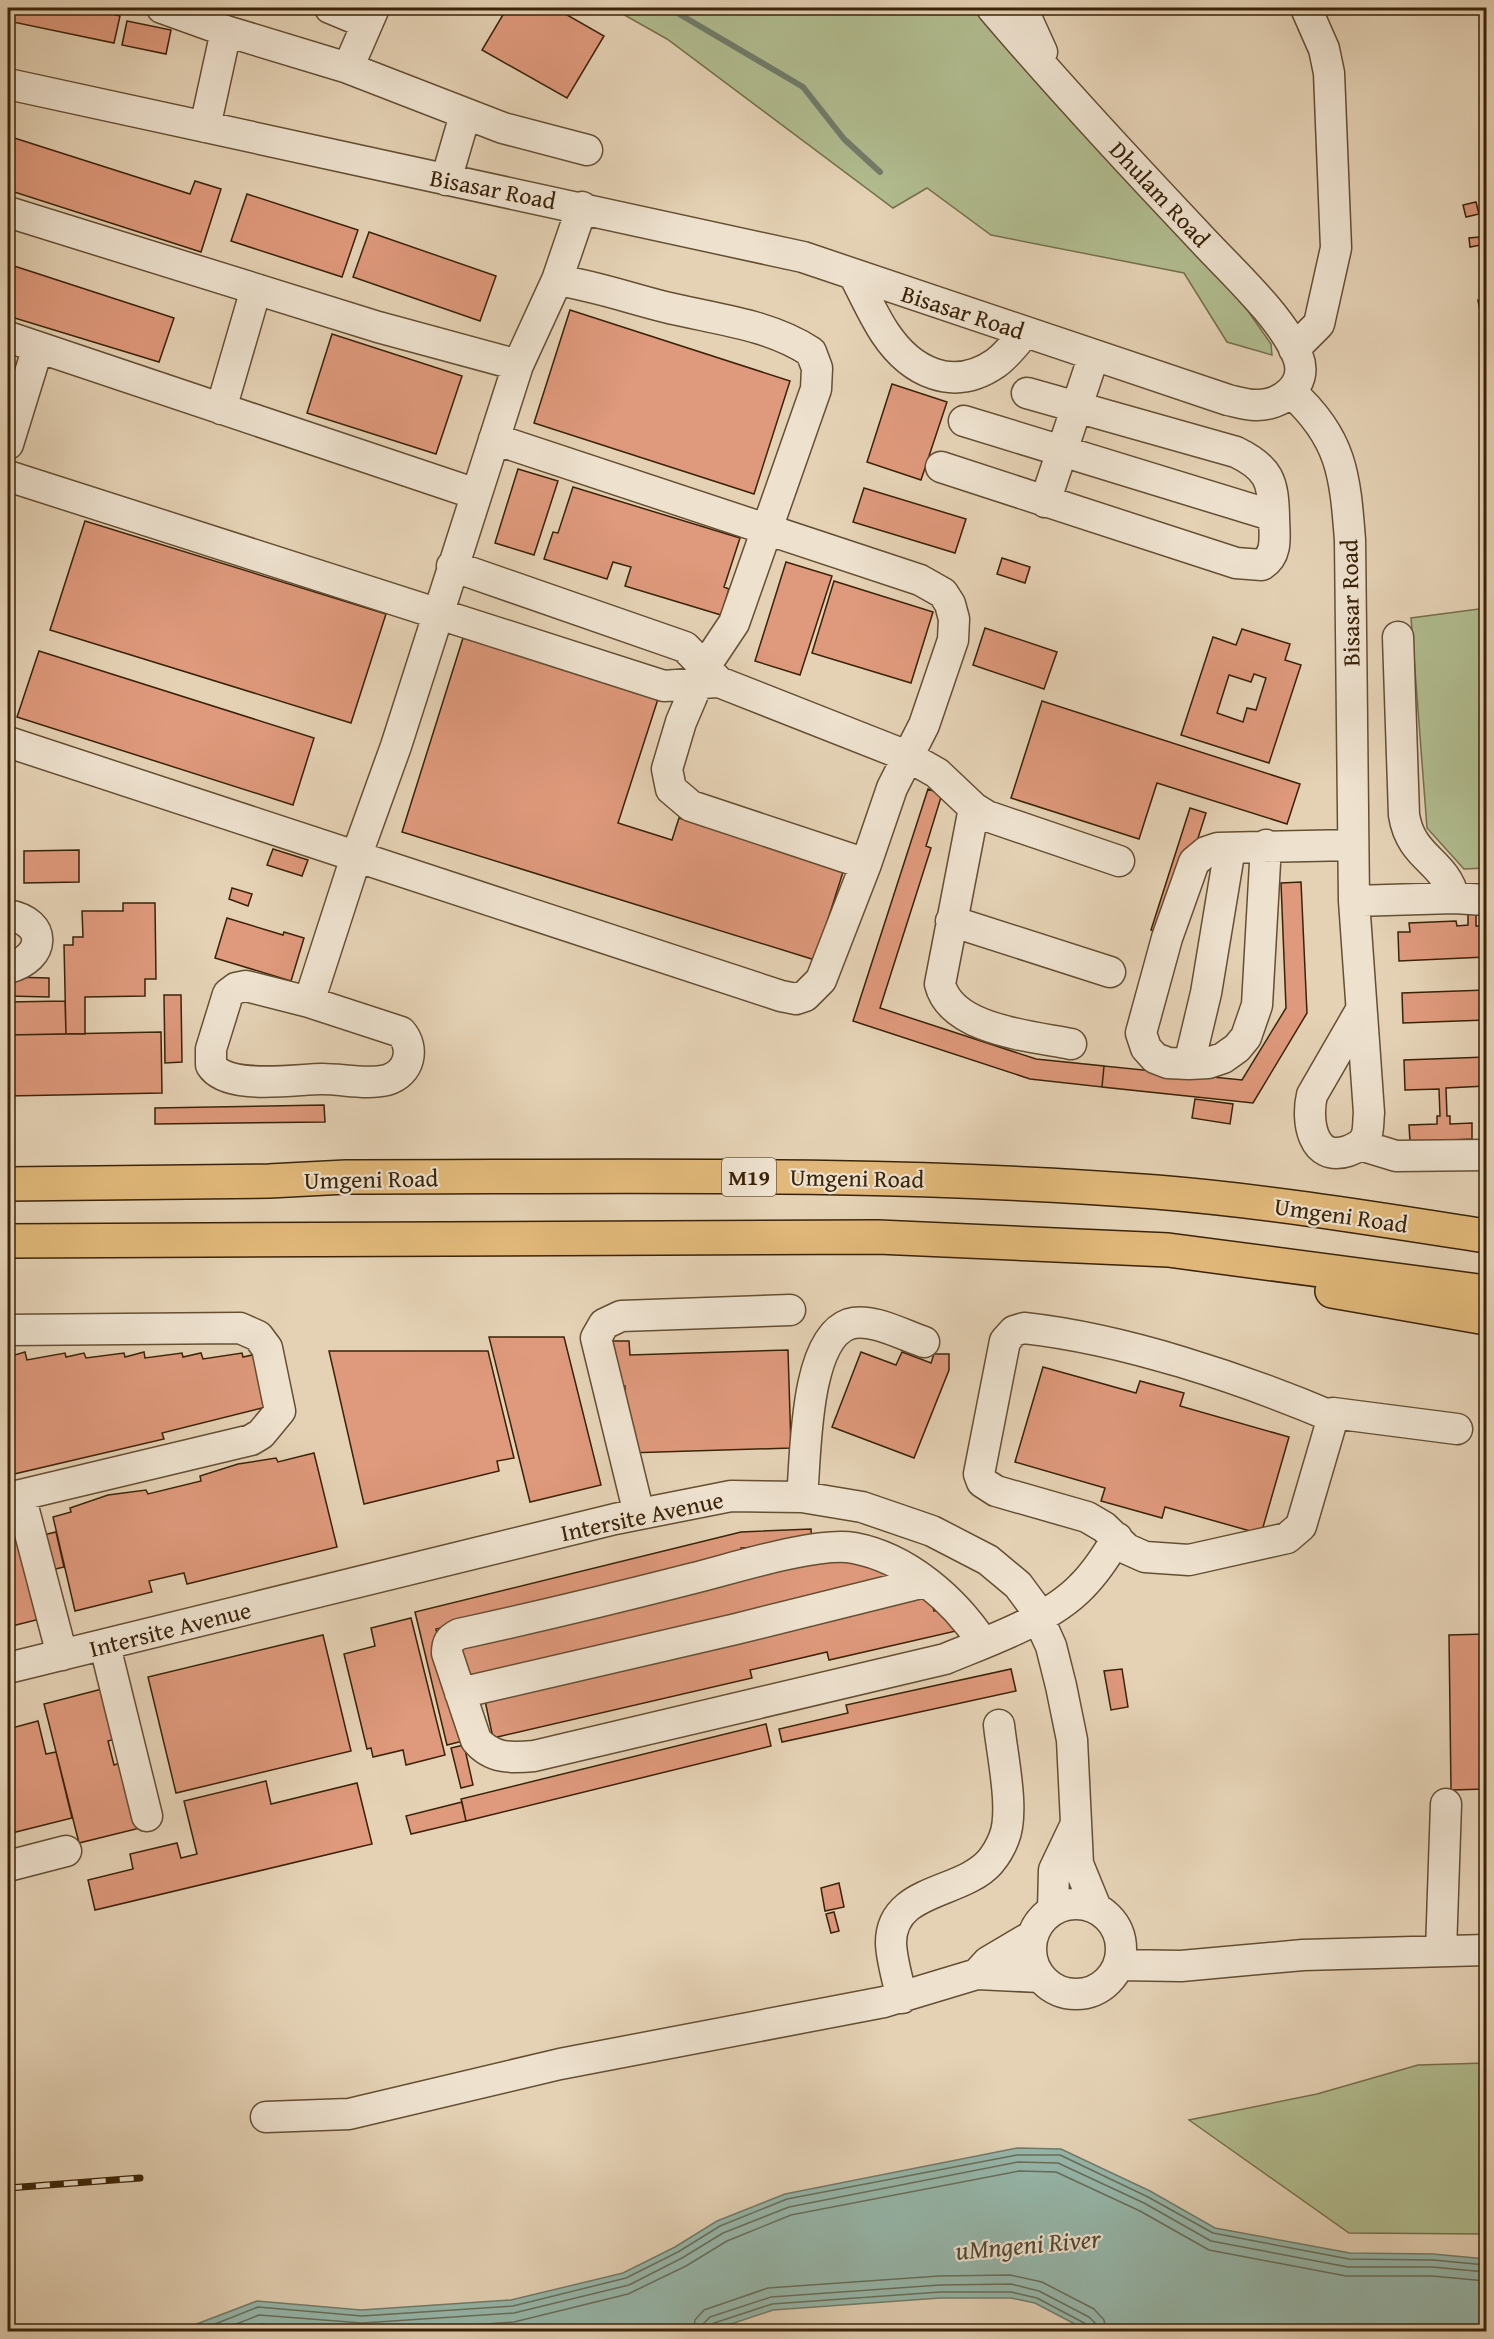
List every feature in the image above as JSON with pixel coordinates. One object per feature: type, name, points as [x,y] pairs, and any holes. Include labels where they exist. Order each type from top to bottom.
[{"type":"highway","name":"Umgeni Road","points":[[8,1184],[346,1178],[859,1177],[1158,1192],[1306,1208],[1486,1236]]},
{"type":"highway","points":[[8,1241],[878,1237],[1122,1250],[1168,1250],[1486,1292]]},
{"type":"highway","points":[[8,1248],[44,1240]]},
{"type":"highway","points":[[1122,1250],[1350,1295],[1486,1318]]},
{"type":"street","points":[[162,8],[226,31],[348,68],[417,93],[465,115],[587,150]]},
{"type":"street","points":[[330,8],[370,15],[348,68]]},
{"type":"street","name":"Dhulam Road","points":[[992,8],[1057,85],[1249,290],[1294,349],[1300,370],[1299,379],[1291,392]]},
{"type":"street","points":[[1022,8],[1057,85]]},
{"type":"street","points":[[1294,349],[1319,324],[1336,248],[1329,73],[1324,49],[1306,8]]},
{"type":"street","points":[[205,127],[226,31]]},
{"type":"street","name":"Bisasar Road","points":[[8,84],[446,180],[582,207],[803,257],[1228,400],[1255,405],[1271,404],[1291,392],[1313,412],[1332,442],[1345,483],[1350,540],[1354,901],[1369,1113],[1367,1134],[1360,1145]]},
{"type":"street","points":[[446,180],[465,115]]},
{"type":"street","points":[[309,1002],[440,612],[452,566],[518,365],[557,280],[582,207]]},
{"type":"street","points":[[8,212],[378,327],[518,365]]},
{"type":"street","points":[[854,275],[884,332],[905,357],[929,373],[953,377],[981,370],[1002,358],[1025,332]]},
{"type":"street","points":[[557,280],[604,288],[771,333],[811,352],[817,368],[816,389],[734,623],[681,722],[666,769],[667,780],[676,795],[691,806],[866,864]]},
{"type":"street","points":[[221,409],[256,289]]},
{"type":"street","points":[[8,337],[476,494]]},
{"type":"street","points":[[8,444],[38,347]]},
{"type":"street","points":[[1045,502],[1094,355]]},
{"type":"street","points":[[941,466],[1236,563],[1254,567],[1262,565],[1272,556],[1275,541],[1271,484],[1266,472],[1256,462],[1236,452],[1076,409],[1027,393]]},
{"type":"street","points":[[964,421],[1274,516]]},
{"type":"street","points":[[8,742],[796,999],[813,992],[821,980],[866,864],[892,788],[924,725],[953,640],[954,619],[943,593],[920,580],[494,439]]},
{"type":"street","points":[[8,476],[280,565],[440,612],[664,686],[707,677]]},
{"type":"street","points":[[452,566],[685,647],[707,677],[907,756],[937,773],[974,808],[1018,828],[1119,861]]},
{"type":"street","points":[[1398,637],[1406,831],[1418,849],[1447,877],[1454,898]]},
{"type":"street","points":[[974,808],[940,984],[947,1003],[982,1024],[1071,1044]]},
{"type":"street","points":[[1266,845],[1257,1005],[1252,1025],[1237,1048],[1223,1058],[1208,1063],[1189,1064],[1168,1063],[1155,1058],[1146,1048],[1141,1033],[1170,928],[1194,862],[1206,852],[1230,848],[1266,845],[1353,844]]},
{"type":"street","points":[[1189,1064],[1206,993],[1230,848]]},
{"type":"street","points":[[1354,901],[1454,898],[1486,900]]},
{"type":"street","points":[[8,915],[23,918],[29,922],[37,938],[35,951],[30,958],[19,965],[8,968]]},
{"type":"street","points":[[951,921],[1110,972]]},
{"type":"street","points":[[246,986],[309,1002],[400,1032],[408,1041],[410,1052],[405,1067],[387,1080],[371,1081],[322,1079],[267,1082],[243,1080],[215,1071],[211,1065],[212,1049],[228,994],[236,988],[246,986]]},
{"type":"street","points":[[1361,1010],[1312,1095],[1308,1117],[1315,1142],[1323,1149],[1339,1153],[1360,1145],[1396,1156],[1486,1155]]},
{"type":"street","points":[[639,1514],[596,1338],[604,1324],[621,1316],[790,1310]]},
{"type":"street","points":[[802,1497],[810,1410],[816,1375],[821,1355],[833,1335],[849,1324],[865,1322],[924,1342]]},
{"type":"street","points":[[8,1330],[240,1328],[258,1336],[267,1347],[280,1411],[261,1434],[251,1440],[14,1496],[62,1655]]},
{"type":"street","points":[[1334,1416],[1246,1383],[1109,1344],[1035,1330],[1014,1331],[1005,1341],[979,1464],[982,1482],[996,1491],[1087,1517],[1137,1555],[1189,1560],[1287,1538],[1301,1526],[1334,1416],[1333,1413],[1457,1429]]},
{"type":"street","name":"Intersite Avenue","points":[[8,1668],[639,1514],[731,1496],[802,1497],[861,1507],[932,1531],[988,1560],[1018,1585],[1038,1616],[1051,1646],[1072,1740],[1074,1828],[1078,1864],[1096,1908]]},
{"type":"street","points":[[983,1643],[950,1601],[926,1582],[887,1560],[854,1548],[839,1547],[755,1562],[459,1634],[451,1638],[447,1645],[447,1653],[476,1740],[494,1754],[511,1758],[534,1756],[945,1659],[983,1643],[1038,1616],[1069,1598],[1101,1563],[1117,1538]]},
{"type":"street","points":[[460,1693],[926,1582]]},
{"type":"street","points":[[105,1646],[147,1816]]},
{"type":"street","points":[[902,1998],[891,1945],[894,1923],[907,1906],[961,1880],[989,1863],[1005,1837],[1008,1799],[999,1725]]},
{"type":"street","points":[[1441,1951],[1446,1804]]},
{"type":"street","name":"Intersite Avenue","points":[[1053,1910],[1054,1870],[1074,1828]]},
{"type":"street","points":[[8,1866],[66,1851]]},
{"type":"street","points":[[977,1974],[988,1962],[1032,1936],[1044,1917],[1053,1910],[1067,1905],[1082,1904],[1096,1908],[1115,1926],[1120,1939],[1118,1965],[1111,1977],[1101,1986],[1075,1994],[1050,1986],[1040,1977],[1031,1957],[1032,1936]]},
{"type":"street","points":[[1118,1965],[1181,1966],[1303,1955],[1486,1950]]},
{"type":"street","points":[[266,2117],[349,2114],[560,2064],[902,1998],[977,1974],[1040,1977]]},
{"type":"green space","points":[[612,8],[984,8],[1248,311],[1271,344],[1272,355],[1227,342],[1184,273],[991,235],[927,188],[893,208],[667,39]]},
{"type":"green space","points":[[1486,608],[1486,868],[1464,869],[1427,828],[1411,618]]},
{"type":"green space","points":[[1486,2063],[1486,2234],[1349,2233],[1189,2120],[1317,2094],[1418,2065]]},
{"type":"water","name":"uMngeni River","points":[[1017,2148],[1061,2149],[1150,2191],[1215,2228],[1350,2253],[1433,2254],[1486,2259],[1486,2331],[1088,2331],[1035,2303],[1011,2298],[940,2298],[773,2310],[707,2332],[178,2331],[257,2301],[361,2310],[511,2300],[623,2273],[675,2247],[717,2221],[785,2194]]},
{"type":"building","points":[[8,8],[100,8],[113,10],[112,14],[120,16],[114,43],[8,21]]},
{"type":"building","points":[[507,8],[555,8],[604,36],[567,98],[482,50]]},
{"type":"building","points":[[127,21],[171,30],[166,54],[122,45]]},
{"type":"building","points":[[8,136],[190,194],[195,181],[221,189],[201,252],[8,190]]},
{"type":"building","points":[[247,194],[358,230],[342,277],[231,241]]},
{"type":"building","points":[[1476,202],[1479,214],[1466,217],[1463,205]]},
{"type":"building","points":[[369,232],[496,276],[480,321],[353,277]]},
{"type":"building","points":[[1479,237],[1481,245],[1470,247],[1469,238]]},
{"type":"building","points":[[8,264],[174,318],[159,362],[8,316]]},
{"type":"building","points":[[1486,298],[1486,316],[1481,317],[1478,300]]},
{"type":"building","points":[[570,310],[790,381],[754,494],[534,423]]},
{"type":"building","points":[[332,334],[462,376],[436,454],[307,413]]},
{"type":"building","points":[[892,384],[947,402],[921,480],[867,462]]},
{"type":"building","points":[[518,469],[558,481],[534,555],[495,543]]},
{"type":"building","points":[[573,487],[740,538],[724,587],[729,589],[721,615],[625,586],[631,567],[613,562],[607,579],[544,559],[553,532],[558,533]]},
{"type":"building","points":[[864,488],[966,519],[955,553],[853,522]]},
{"type":"building","points":[[85,521],[386,614],[351,723],[50,630]]},
{"type":"building","points":[[1002,558],[1030,567],[1025,583],[997,574]]},
{"type":"building","points":[[786,562],[832,576],[800,675],[755,661]]},
{"type":"building","points":[[834,581],[933,612],[911,683],[812,653]]},
{"type":"building","points":[[985,628],[1057,652],[1044,689],[973,665]]},
{"type":"building","points":[[1242,629],[1290,644],[1285,660],[1301,665],[1269,763],[1181,735],[1213,637],[1236,645]],"holes":[[[1254,674],[1266,678],[1256,710],[1247,708],[1243,722],[1217,713],[1229,675],[1251,682]]]},
{"type":"building","points":[[463,638],[658,699],[618,823],[672,840],[679,818],[844,869],[815,960],[402,832]]},
{"type":"building","points":[[39,651],[314,738],[293,805],[17,717]]},
{"type":"building","points":[[1042,701],[1300,784],[1287,824],[1157,783],[1139,839],[1011,798]]},
{"type":"building","points":[[928,789],[942,794],[926,846],[931,848],[880,1008],[1036,1059],[1104,1066],[1102,1087],[1030,1079],[853,1021]]},
{"type":"building","points":[[1190,808],[1206,813],[1167,935],[1151,930]]},
{"type":"building","points":[[273,849],[308,860],[302,876],[267,865]]},
{"type":"building","points":[[79,850],[79,882],[24,883],[24,851]]},
{"type":"building","points":[[1301,882],[1307,1013],[1253,1103],[1102,1087],[1104,1066],[1242,1080],[1286,1008],[1281,883]]},
{"type":"building","points":[[232,888],[252,894],[248,906],[229,899]]},
{"type":"building","points":[[123,903],[155,903],[156,979],[145,979],[145,996],[85,997],[85,1034],[66,1034],[64,945],[73,945],[73,937],[83,937],[82,911],[123,911]]},
{"type":"building","points":[[1476,907],[1476,926],[1486,926],[1486,957],[1399,961],[1398,932],[1410,932],[1409,923],[1456,921],[1457,926],[1468,925],[1468,908]]},
{"type":"building","points":[[227,918],[283,935],[284,932],[304,938],[291,981],[215,958]]},
{"type":"building","points":[[8,977],[49,978],[49,997],[8,996]]},
{"type":"building","points":[[1486,990],[1486,1020],[1403,1023],[1402,993]]},
{"type":"building","points":[[164,995],[181,995],[182,1062],[165,1063]]},
{"type":"building","points":[[65,1001],[66,1034],[8,1035],[8,1002]]},
{"type":"building","points":[[161,1032],[162,1093],[8,1096],[8,1035]]},
{"type":"building","points":[[1486,1057],[1486,1086],[1446,1088],[1447,1116],[1450,1116],[1450,1124],[1472,1123],[1472,1139],[1410,1142],[1409,1125],[1437,1124],[1437,1116],[1440,1116],[1439,1089],[1405,1090],[1404,1060]]},
{"type":"building","points":[[1195,1099],[1233,1104],[1230,1124],[1192,1118]]},
{"type":"building","points":[[324,1105],[325,1122],[155,1124],[155,1108]]},
{"type":"building","points":[[489,1337],[564,1337],[601,1485],[530,1502]]},
{"type":"building","points":[[613,1341],[629,1341],[630,1355],[788,1350],[791,1448],[627,1453],[625,1386],[614,1387]]},
{"type":"building","points":[[329,1351],[488,1351],[514,1458],[497,1461],[499,1471],[364,1504]]},
{"type":"building","points":[[25,1352],[27,1360],[65,1353],[66,1357],[84,1353],[86,1358],[124,1353],[125,1357],[144,1352],[145,1358],[182,1353],[183,1357],[201,1353],[203,1359],[242,1353],[243,1357],[261,1353],[274,1405],[162,1433],[164,1439],[14,1474],[13,1469],[8,1470],[8,1357]]},
{"type":"building","points":[[861,1352],[896,1365],[902,1352],[931,1363],[934,1354],[949,1354],[949,1370],[914,1458],[832,1427]]},
{"type":"building","points":[[1043,1367],[1136,1393],[1140,1381],[1184,1393],[1180,1406],[1289,1437],[1261,1534],[1165,1507],[1162,1518],[1101,1501],[1105,1488],[1015,1462]]},
{"type":"building","points":[[314,1453],[337,1547],[187,1584],[184,1573],[149,1581],[152,1592],[75,1611],[53,1517],[71,1512],[70,1508],[108,1495],[146,1490],[148,1494],[201,1481],[200,1476],[238,1464],[276,1458],[278,1462]]},
{"type":"building","points":[[18,1525],[40,1619],[8,1627],[8,1528]]},
{"type":"building","points":[[811,1529],[812,1545],[741,1548],[742,1554],[436,1629],[463,1741],[447,1745],[415,1612],[741,1532]]},
{"type":"building","points":[[56,1532],[64,1567],[31,1575],[22,1540]]},
{"type":"building","points":[[862,1552],[901,1582],[466,1682],[456,1640]]},
{"type":"building","points":[[930,1592],[934,1611],[951,1607],[956,1631],[829,1660],[827,1652],[750,1670],[752,1678],[493,1738],[484,1696]]},
{"type":"building","points":[[411,1618],[445,1755],[406,1765],[403,1750],[373,1757],[371,1748],[367,1749],[344,1654],[375,1646],[371,1628]]},
{"type":"building","points":[[1486,1634],[1486,1789],[1451,1790],[1449,1635]]},
{"type":"building","points":[[323,1635],[351,1751],[176,1793],[148,1677]]},
{"type":"building","points":[[1011,1669],[1016,1691],[782,1742],[779,1729],[848,1713],[846,1705]]},
{"type":"building","points":[[1122,1669],[1128,1707],[1111,1710],[1104,1671]]},
{"type":"building","points":[[106,1688],[119,1738],[108,1741],[114,1765],[123,1762],[140,1828],[79,1843],[44,1704]]},
{"type":"building","points":[[38,1721],[46,1754],[56,1752],[72,1818],[8,1834],[8,1729]]},
{"type":"building","points":[[766,1724],[771,1746],[466,1821],[461,1799]]},
{"type":"building","points":[[464,1745],[473,1785],[461,1788],[451,1748]]},
{"type":"building","points":[[266,1781],[271,1804],[357,1783],[372,1844],[95,1910],[88,1880],[133,1869],[130,1854],[177,1843],[181,1858],[197,1854],[184,1801]]},
{"type":"building","points":[[462,1802],[466,1821],[411,1834],[406,1816]]},
{"type":"building","points":[[839,1883],[844,1907],[825,1911],[821,1888]]},
{"type":"building","points":[[834,1912],[839,1931],[831,1933],[826,1914]]},
{"type":"waterway","points":[[669,8],[803,87],[844,139],[880,172]]},
{"type":"railway","points":[[8,2188],[140,2178]]}]
